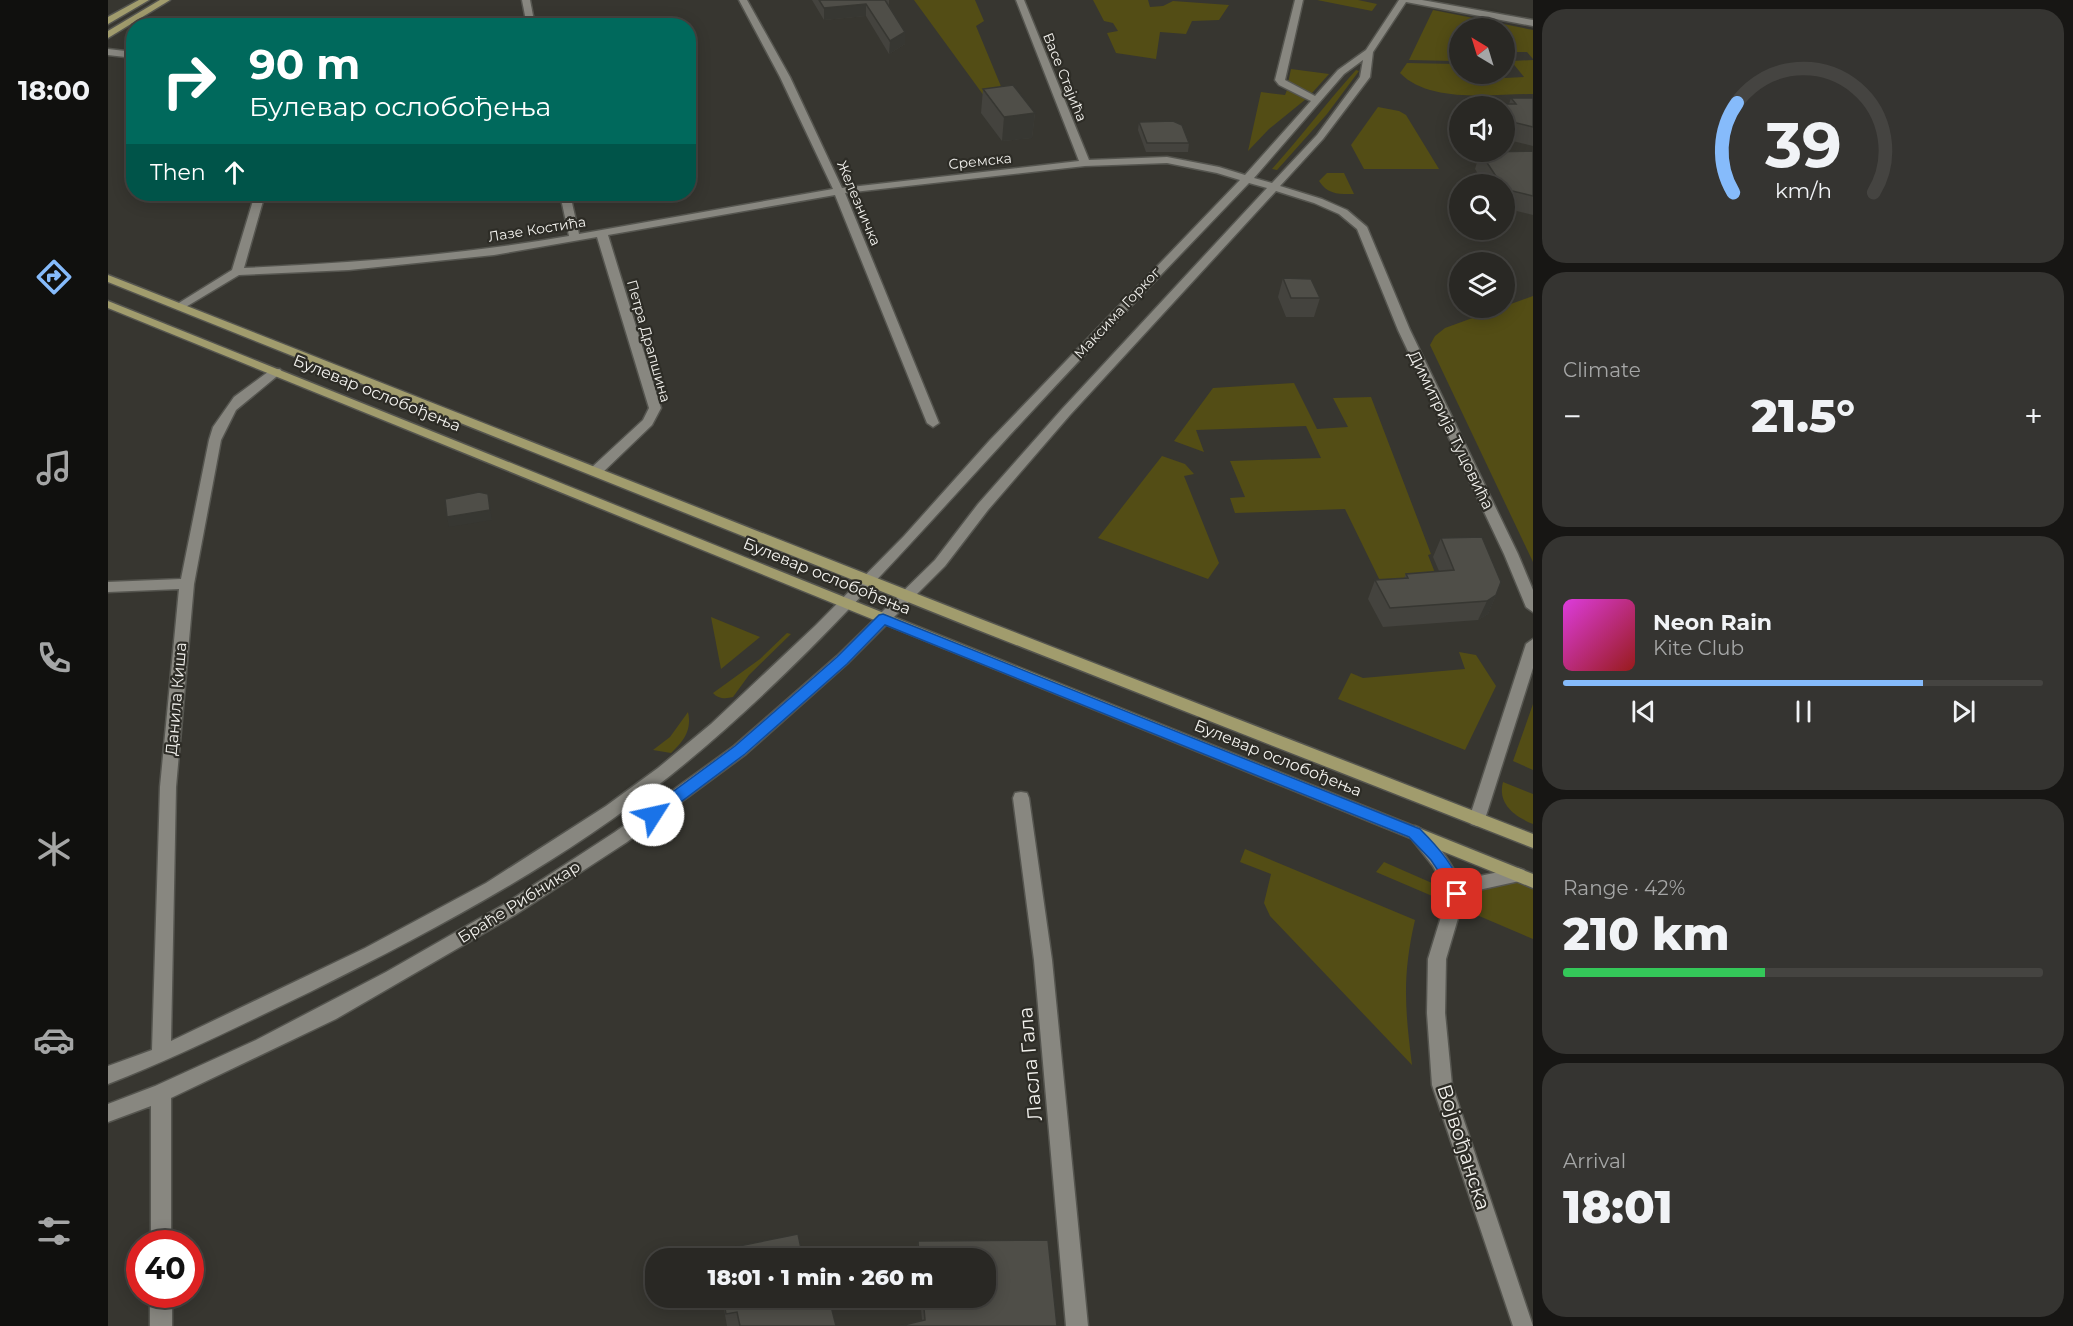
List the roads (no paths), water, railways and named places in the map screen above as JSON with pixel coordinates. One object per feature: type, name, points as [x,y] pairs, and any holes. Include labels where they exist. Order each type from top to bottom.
[{"type":"main road","points":[[108,21],[145,0]]},
{"type":"main road","points":[[137,18],[166,0]]},
{"type":"main road","points":[[108,36],[126,25]]},
{"type":"main road","name":"Булевар ослобођења","points":[[108,278],[1533,841]]},
{"type":"main road","name":"Булевар ослобођења","points":[[108,304],[1526,878]]},
{"type":"street","points":[[526,0],[529,18]]},
{"type":"street","name":"Железничка","points":[[743,0],[785,77],[839,191],[933,423]]},
{"type":"street","name":"Васе Стајића","points":[[1020,0],[1085,164]]},
{"type":"street","points":[[1299,0],[1280,80],[1317,100]]},
{"type":"street","name":"Максима Горког","points":[[846,603],[1242,182],[1341,72],[1369,52],[1402,0]]},
{"type":"street","points":[[1408,0],[1533,23]]},
{"type":"street","points":[[108,52],[126,55]]},
{"type":"street","name":"Максима Горког","points":[[883,619],[940,562],[982,507],[1066,412],[1320,137],[1365,77],[1369,52]]},
{"type":"street","name":"Сремска","points":[[839,191],[1125,161],[1172,168],[1270,190]]},
{"type":"street","name":"Димитрија Туцовића","points":[[1270,190],[1332,217],[1346,227],[1372,253],[1404,330],[1506,543],[1533,607]]},
{"type":"street","name":"Лазе Костића","points":[[237,272],[308,270],[432,260],[575,239],[839,191]]},
{"type":"street","points":[[180,306],[237,272],[258,201]]},
{"type":"street","points":[[567,201],[575,239]]},
{"type":"street","name":"Петра Драпшина","points":[[596,471],[648,422],[655,408],[602,234]]},
{"type":"street","name":"Данила Киша","points":[[161,1055],[168,787],[187,584],[215,440],[221,420],[236,401],[276,372]]},
{"type":"street","points":[[108,587],[187,584]]},
{"type":"street","name":"Браће Рибникар","points":[[108,1076],[161,1055],[371,953],[492,888],[612,811],[664,772],[717,728],[846,603]]},
{"type":"street","name":"Браће Рибникар","points":[[108,1113],[161,1093],[347,1003],[509,910],[612,843],[740,750],[842,660],[883,619]]},
{"type":"street","points":[[1477,819],[1533,644]]},
{"type":"street","name":"Ласла Гала","points":[[1021,798],[1043,960],[1077,1326]]},
{"type":"street","points":[[1415,833],[1437,855],[1450,875],[1457,894],[1470,885],[1526,878]]},
{"type":"street","name":"Војвођанска","points":[[1457,894],[1437,959],[1436,1022],[1442,1085],[1524,1326]]},
{"type":"street","points":[[161,1093],[161,1230]]},
{"type":"street","points":[[160,1326],[161,1308]]}]
